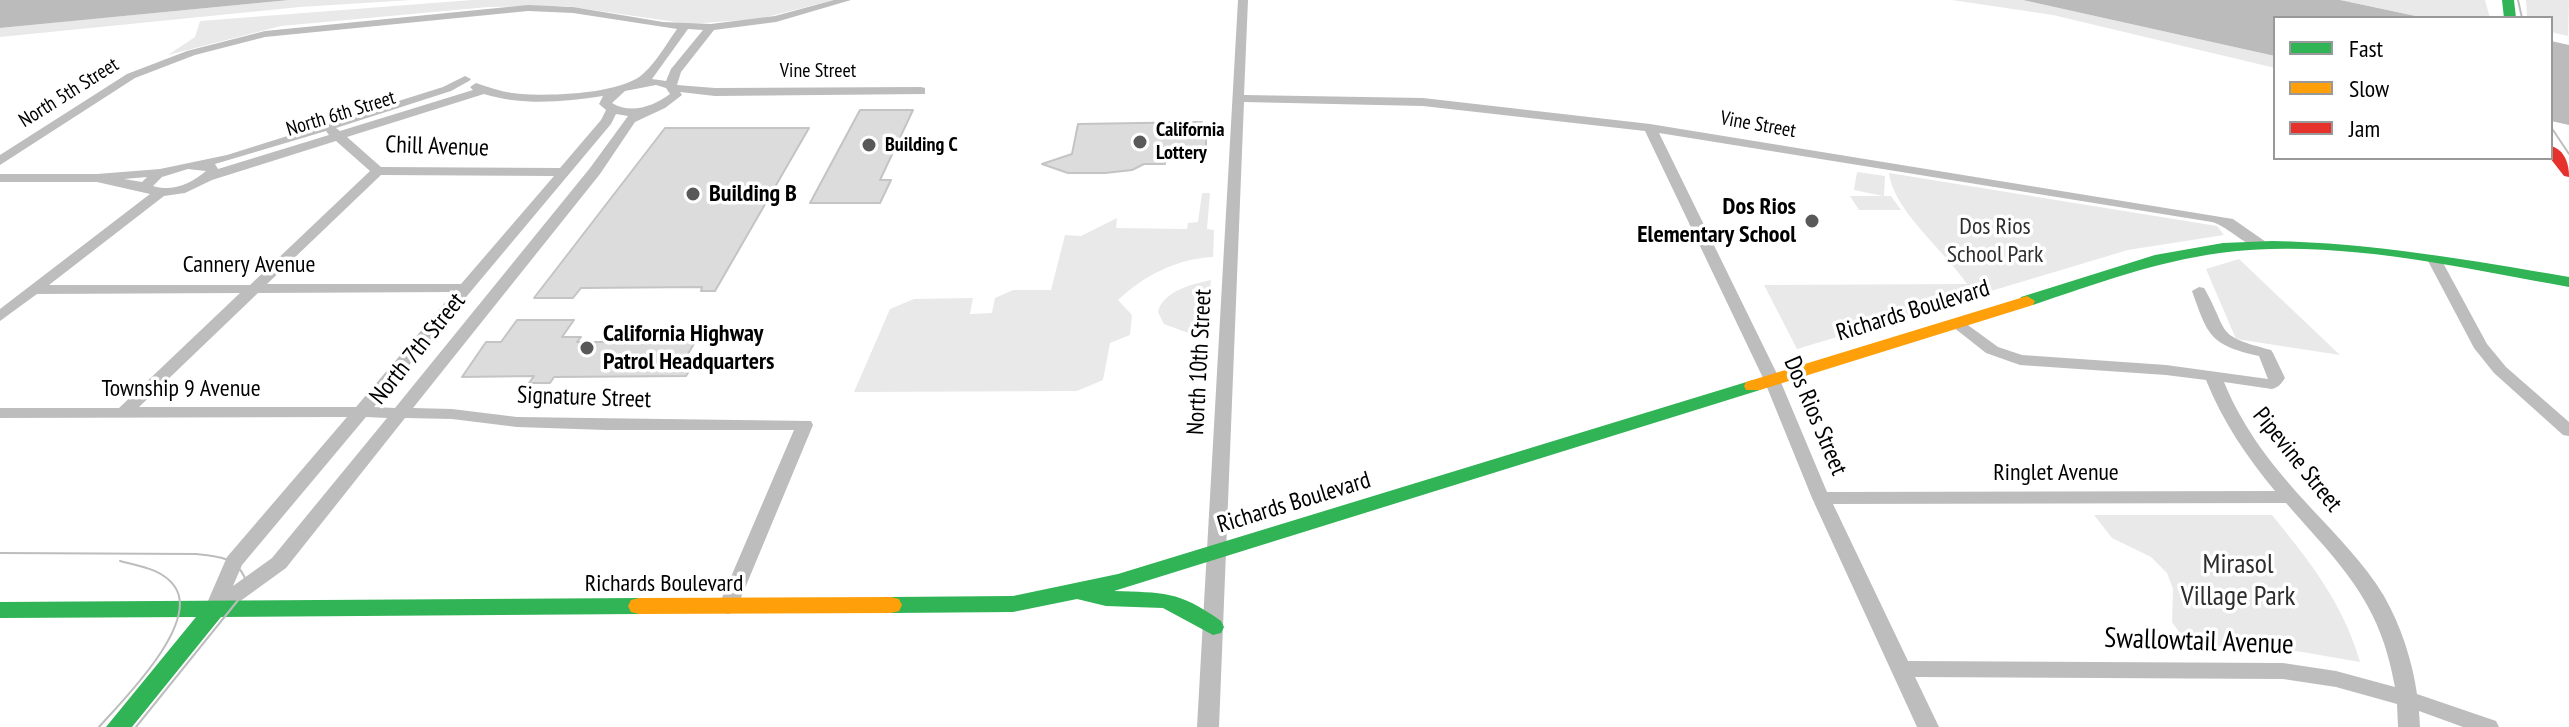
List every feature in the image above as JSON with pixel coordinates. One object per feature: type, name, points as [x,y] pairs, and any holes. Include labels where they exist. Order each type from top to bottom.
[{"type":"main road","points":[[2553,153],[2569,173]]},
{"type":"main road","name":"Richards Boulevard","points":[[0,610],[973,606],[1080,593],[2173,256],[2261,245],[2336,247],[2569,282]]},
{"type":"main road","points":[[1080,593],[1101,600],[1147,596],[1167,599],[1182,604],[1213,627]]},
{"type":"main road","name":"North 7th Street","points":[[118,727],[214,610]]},
{"type":"street","name":"North 5th Street","points":[[0,161],[120,82],[162,63],[265,34],[408,24],[485,10],[549,8],[711,27],[764,21],[846,0]]},
{"type":"street","name":"North 10th Street","points":[[1208,727],[1243,0]]},
{"type":"street","points":[[484,90],[515,97],[569,96],[620,89],[647,77],[685,26]]},
{"type":"street","points":[[666,103],[676,95],[673,86],[675,71],[711,27]]},
{"type":"street","name":"North 6th Street","points":[[97,178],[166,170],[229,158],[447,89],[461,76],[484,90]]},
{"type":"street","name":"Vine Street","points":[[635,84],[715,92],[921,91]]},
{"type":"street","name":"North 7th Street","points":[[214,610],[234,562],[607,121],[608,96],[620,89]]},
{"type":"street","name":"North 6th Street","points":[[161,192],[195,185],[211,176],[484,90]]},
{"type":"street","name":"Vine Street","points":[[649,109],[715,92]]},
{"type":"street","points":[[569,96],[608,106],[649,109]]},
{"type":"street","name":"Vine Street","points":[[1238,98],[1423,102],[1650,128],[2213,218],[2228,222],[2261,245]]},
{"type":"street","name":"North 7th Street","points":[[214,610],[279,563],[595,171],[631,119],[649,109]]},
{"type":"street","name":"Chill Avenue","points":[[326,126],[378,171],[563,172]]},
{"type":"street","name":"Dos Rios Street","points":[[1650,128],[1772,380],[1821,498],[1928,727]]},
{"type":"street","points":[[197,164],[210,166],[211,176]]},
{"type":"street","points":[[145,187],[150,178],[166,170]]},
{"type":"street","points":[[123,413],[378,171]]},
{"type":"street","points":[[0,178],[97,178],[161,192]]},
{"type":"street","points":[[0,316],[161,192]]},
{"type":"street","points":[[2435,261],[2480,345],[2500,370],[2569,431]]},
{"type":"street","name":"Cannery Avenue","points":[[36,290],[463,288]]},
{"type":"street","points":[[1956,323],[1992,350],[2020,360],[2166,370],[2214,379],[2272,384],[2277,378],[2265,353],[2232,347],[2217,336],[2199,291]]},
{"type":"street","name":"Pipevine Street","points":[[2214,379],[2237,431],[2367,585],[2394,640],[2408,699],[2409,727]]},
{"type":"street","name":"Signature Street","points":[[363,412],[591,425],[805,425],[728,607]]},
{"type":"street","name":"Township 9 Avenue","points":[[0,413],[363,412]]},
{"type":"street","name":"Ringlet Avenue","points":[[1821,498],[2292,497]]},
{"type":"street","name":"Swallowtail Avenue","points":[[1901,669],[2283,671],[2328,677],[2408,699],[2488,727]]},
{"type":"green space","points":[[289,0],[412,0],[300,7],[0,37],[0,28]]},
{"type":"green space","points":[[472,0],[834,0],[759,19],[689,24],[566,6],[488,7],[281,26],[168,55],[195,37],[200,21]]},
{"type":"green space","points":[[1952,0],[2023,0],[2273,56],[2273,68],[2053,15]]},
{"type":"green space","points":[[2340,0],[2485,0],[2489,16],[2416,16]]},
{"type":"green space","points":[[2526,0],[2569,0],[2568,36],[2553,32],[2553,16],[2527,16]]},
{"type":"green space","points":[[1857,172],[1885,176],[1884,196],[1891,196],[1901,210],[1859,210],[1850,196],[1883,196],[1854,190]]},
{"type":"green space","name":"Dos Rios School Park","points":[[1889,173],[2217,226],[2224,235],[2128,250],[1797,349],[1764,285],[1967,284],[1909,215],[1893,187]]},
{"type":"green space","points":[[1202,193],[1210,193],[1207,229],[1214,230],[1213,257],[1186,261],[1162,270],[1118,300],[1132,315],[1130,335],[1110,343],[1103,380],[1077,391],[854,392],[890,309],[914,299],[973,298],[970,314],[992,313],[995,298],[1013,290],[1051,290],[1065,235],[1081,236],[1117,218],[1116,228],[1187,229],[1188,223],[1198,222]]},
{"type":"green space","points":[[2239,259],[2340,355],[2236,339],[2206,269]]},
{"type":"green space","points":[[1211,280],[1206,336],[1189,336],[1164,324],[1158,312],[1166,299],[1179,290]]},
{"type":"green space","name":"Mirasol Village Park","points":[[2094,515],[2272,515],[2312,566],[2335,602],[2360,662],[2273,647],[2189,646],[2172,622],[2173,589],[2167,573],[2151,557],[2112,538]]},
{"type":"shaded area","points":[[0,0],[289,0],[0,28]]},
{"type":"shaded area","points":[[2023,0],[2340,0],[2416,16],[2273,16],[2273,56]]},
{"type":"shaded area","points":[[2553,41],[2569,45],[2569,125],[2553,121]]},
{"type":"building","name":"Building C","points":[[860,110],[913,110],[880,180],[891,180],[880,203],[810,203]]},
{"type":"building","name":"California Lottery","points":[[1202,122],[1206,129],[1206,155],[1165,156],[1165,164],[1144,164],[1132,170],[1105,173],[1068,173],[1042,164],[1072,154],[1078,124]]},
{"type":"building","name":"Building B","points":[[665,128],[809,128],[715,291],[701,291],[702,287],[581,288],[573,298],[534,298]]},
{"type":"building","name":"California Highway Patrol Headquarters","points":[[517,320],[574,320],[562,337],[581,337],[577,342],[695,342],[682,364],[693,364],[686,376],[554,377],[550,383],[529,383],[534,376],[462,377],[486,342],[501,342]]},
{"type":"tram line","points":[[2518,0],[2522,16]]},
{"type":"tram line","points":[[2553,130],[2569,154]]},
{"type":"tram line","points":[[0,553],[196,554],[225,559],[241,571],[245,578],[239,599],[136,727]]},
{"type":"tram line","points":[[99,727],[155,661],[177,621],[180,603],[175,587],[164,576],[120,561]]},
{"type":"traffic: fast","points":[[2508,0],[2510,16]]},
{"type":"traffic: fast","points":[[2027,301],[2155,260],[2223,248],[2272,245],[2322,246],[2422,257],[2569,282]]},
{"type":"traffic: fast","points":[[891,605],[1013,604],[1119,582],[1753,386]]},
{"type":"traffic: fast","points":[[1086,595],[1163,600],[1194,613],[1213,627]]},
{"type":"traffic: fast","points":[[0,610],[639,606]]},
{"type":"traffic: fast","points":[[118,727],[214,610]]},
{"type":"traffic: slow","points":[[1753,386],[2027,301]]},
{"type":"traffic: slow","points":[[639,606],[891,605]]},
{"type":"traffic: jam","points":[[2553,153],[2569,173]]},
{"type":"place","name":"California Lottery","points":[[1140,142]]},
{"type":"place","name":"Building C","points":[[869,145]]},
{"type":"place","name":"Building B","points":[[693,194]]},
{"type":"place","name":"Dos Rios Elementary School","points":[[1812,221]]},
{"type":"place","name":"California Highway Patrol Headquarters","points":[[587,348]]}]
